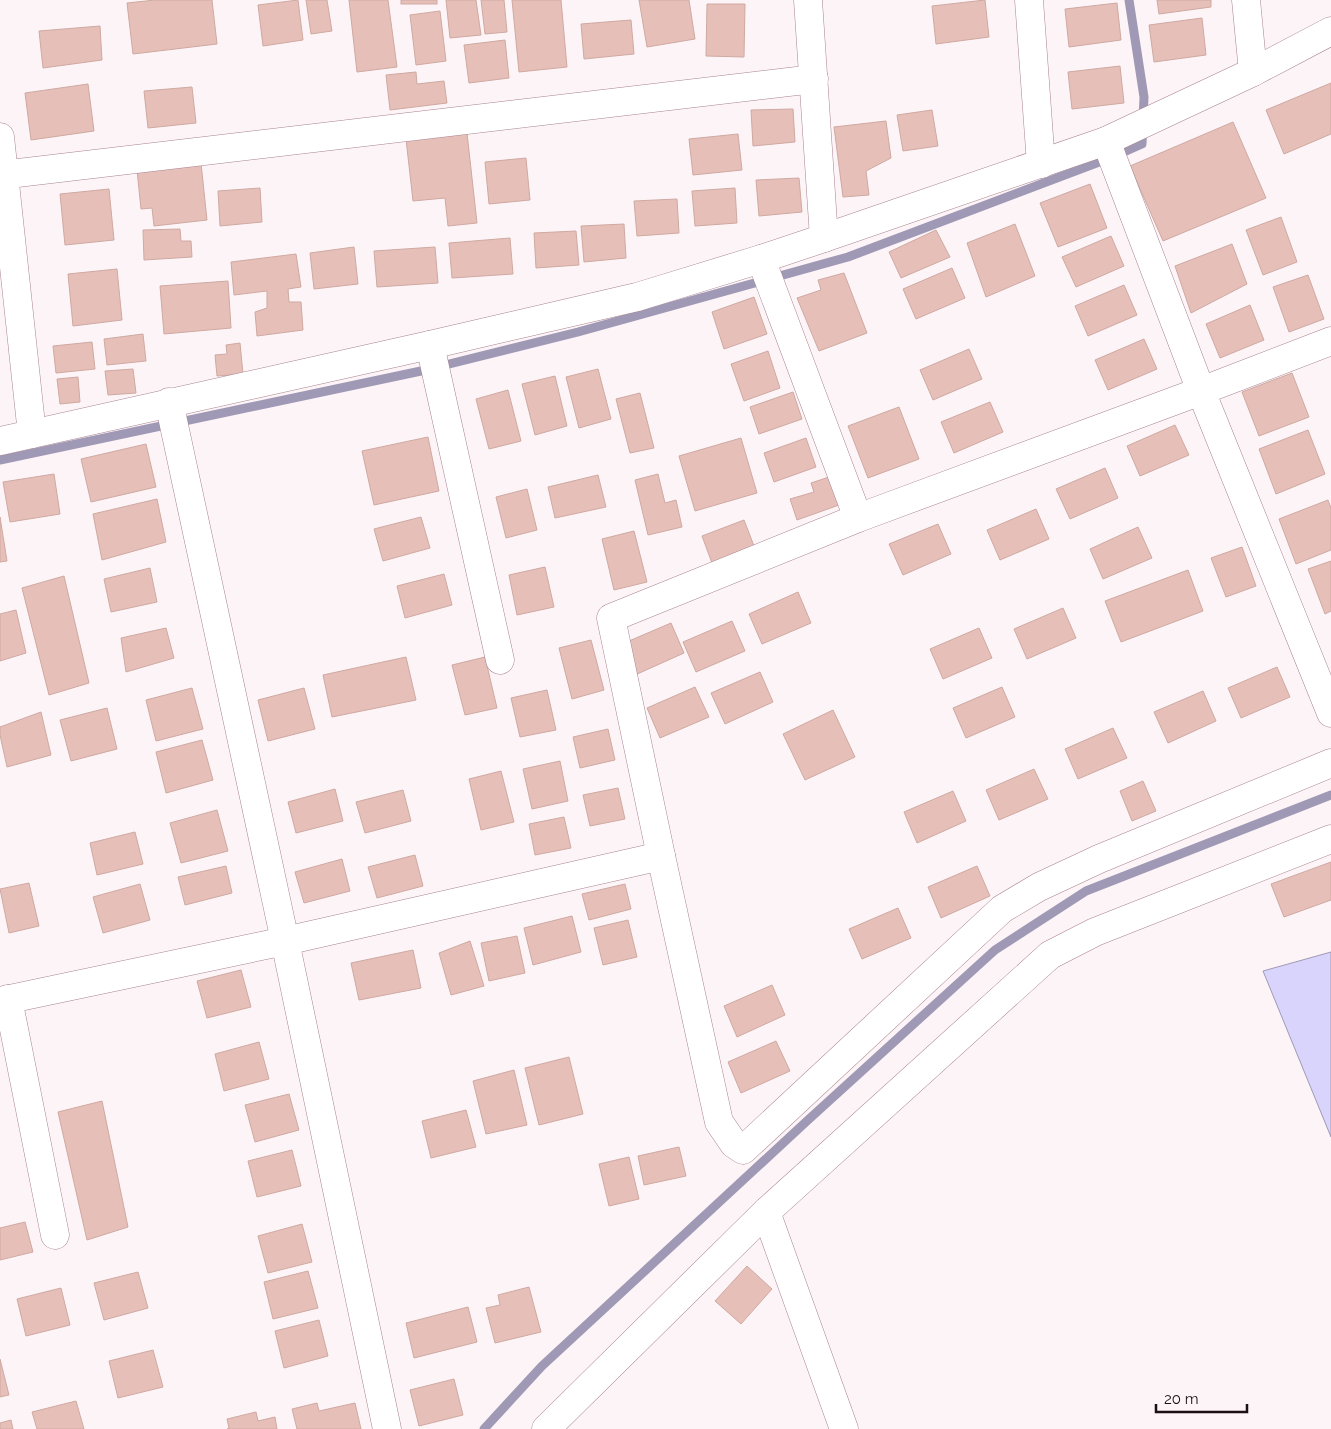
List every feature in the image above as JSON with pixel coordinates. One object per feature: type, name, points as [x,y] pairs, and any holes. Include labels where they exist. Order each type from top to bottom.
[{"type":"street","points":[[808,0],[824,238]]},
{"type":"street","points":[[1029,0],[1041,164]]},
{"type":"street","points":[[1246,0],[1253,72]]},
{"type":"street","points":[[0,441],[636,297],[767,274],[824,238],[1106,141],[1253,72],[1331,31]]},
{"type":"street","points":[[2,175],[814,79]]},
{"type":"street","points":[[0,137],[2,175],[32,434]]},
{"type":"street","points":[[1106,141],[1201,391],[1331,714]]},
{"type":"street","points":[[767,274],[858,518]]},
{"type":"street","points":[[1331,341],[858,518],[610,618],[719,1122],[734,1144],[743,1150],[1002,909],[1039,887],[1100,859],[1331,763]]},
{"type":"street","points":[[430,345],[500,660]]},
{"type":"street","points":[[169,402],[285,941],[387,1429]]},
{"type":"street","points":[[546,1429],[766,1212],[1050,955],[1095,932],[1331,839]]},
{"type":"street","points":[[55,1235],[4,1000],[285,941],[661,856]]},
{"type":"street","points":[[766,1212],[844,1429]]},
{"type":"shaded area","points":[[1331,952],[1331,1137],[1263,971]]},
{"type":"building","points":[[155,0],[212,0],[217,44],[133,54],[127,3]]},
{"type":"building","points":[[298,0],[303,40],[263,46],[258,5]]},
{"type":"building","points":[[306,0],[327,0],[332,31],[311,34]]},
{"type":"building","points":[[349,0],[388,0],[397,67],[357,72]]},
{"type":"building","points":[[401,0],[437,0],[437,4],[401,4]]},
{"type":"building","points":[[446,0],[476,0],[481,35],[450,38]]},
{"type":"building","points":[[481,0],[504,0],[507,32],[485,34]]},
{"type":"building","points":[[512,0],[561,0],[567,67],[519,72]]},
{"type":"building","points":[[639,0],[689,0],[695,39],[647,47]]},
{"type":"building","points":[[985,0],[989,37],[936,44],[932,6]]},
{"type":"building","points":[[1157,0],[1211,0],[1211,7],[1159,14]]},
{"type":"building","points":[[1117,3],[1121,40],[1069,47],[1065,9]]},
{"type":"building","points":[[707,4],[745,4],[744,57],[706,56]]},
{"type":"building","points":[[440,11],[446,61],[416,65],[410,15]]},
{"type":"building","points":[[1202,18],[1206,55],[1154,62],[1149,25]]},
{"type":"building","points":[[631,20],[634,54],[584,59],[581,24]]},
{"type":"building","points":[[100,26],[102,60],[43,68],[39,31]]},
{"type":"building","points":[[505,40],[509,78],[469,83],[464,45]]},
{"type":"building","points":[[1120,66],[1124,103],[1072,109],[1068,72]]},
{"type":"building","points":[[416,72],[417,84],[444,81],[447,103],[390,110],[386,75]]},
{"type":"building","points":[[1331,83],[1331,134],[1284,154],[1266,110]]},
{"type":"building","points":[[88,84],[94,131],[31,140],[25,93]]},
{"type":"building","points":[[192,87],[196,123],[148,128],[144,91]]},
{"type":"building","points":[[793,109],[795,142],[753,146],[751,110]]},
{"type":"building","points":[[932,110],[938,146],[903,151],[897,115]]},
{"type":"building","points":[[886,121],[891,158],[866,171],[869,195],[843,197],[834,127]]},
{"type":"building","points":[[1233,122],[1266,198],[1163,241],[1130,166]]},
{"type":"building","points":[[467,133],[477,223],[448,226],[445,198],[413,201],[406,139]]},
{"type":"building","points":[[738,134],[742,170],[693,175],[689,139]]},
{"type":"building","points":[[526,158],[530,200],[489,204],[485,162]]},
{"type":"building","points":[[201,163],[207,220],[154,226],[152,208],[141,209],[137,170]]},
{"type":"building","points":[[799,178],[802,212],[759,216],[756,180]]},
{"type":"building","points":[[1090,184],[1107,228],[1058,247],[1040,203]]},
{"type":"building","points":[[260,188],[262,222],[220,226],[218,191]]},
{"type":"building","points":[[735,188],[737,223],[695,226],[692,191]]},
{"type":"building","points":[[109,189],[114,240],[65,245],[60,194]]},
{"type":"building","points":[[677,199],[679,233],[637,236],[634,201]]},
{"type":"building","points":[[1281,217],[1297,262],[1263,275],[1246,230]]},
{"type":"building","points":[[624,224],[626,258],[584,262],[581,226]]},
{"type":"building","points":[[1015,224],[1035,276],[986,297],[967,243]]},
{"type":"building","points":[[180,229],[181,241],[191,241],[192,257],[144,260],[143,230]]},
{"type":"building","points":[[936,230],[950,257],[901,278],[889,252]]},
{"type":"building","points":[[576,231],[579,265],[536,268],[534,233]]},
{"type":"building","points":[[1111,236],[1124,266],[1076,287],[1062,257]]},
{"type":"building","points":[[510,238],[513,274],[452,278],[449,243]]},
{"type":"building","points":[[1232,244],[1247,284],[1191,313],[1175,266]]},
{"type":"building","points":[[354,247],[358,284],[314,289],[310,253]]},
{"type":"building","points":[[435,247],[438,283],[377,287],[374,251]]},
{"type":"building","points":[[296,254],[301,287],[288,289],[289,302],[301,302],[303,330],[257,336],[255,312],[267,308],[267,291],[234,295],[231,262]]},
{"type":"building","points":[[952,268],[965,298],[916,319],[903,289]]},
{"type":"building","points":[[117,269],[122,320],[73,326],[68,274]]},
{"type":"building","points":[[844,273],[867,333],[819,351],[797,298],[821,290],[818,280]]},
{"type":"building","points":[[1308,275],[1324,319],[1289,332],[1273,287]]},
{"type":"building","points":[[228,281],[231,328],[164,334],[160,286]]},
{"type":"building","points":[[1124,285],[1137,315],[1088,336],[1075,306]]},
{"type":"building","points":[[754,297],[767,334],[724,349],[712,312]]},
{"type":"building","points":[[1250,305],[1264,340],[1220,358],[1206,324]]},
{"type":"building","points":[[143,334],[146,361],[107,365],[104,339]]},
{"type":"building","points":[[1144,339],[1157,369],[1108,390],[1095,360]]},
{"type":"building","points":[[92,342],[95,369],[56,373],[53,346]]},
{"type":"building","points":[[240,343],[243,374],[217,376],[215,355],[227,354],[226,345]]},
{"type":"building","points":[[969,349],[982,379],[933,400],[920,370]]},
{"type":"building","points":[[768,351],[780,388],[744,401],[731,364]]},
{"type":"building","points":[[133,369],[136,393],[108,395],[105,371]]},
{"type":"building","points":[[598,369],[611,419],[579,428],[566,377]]},
{"type":"building","points":[[1292,373],[1309,417],[1259,436],[1242,392]]},
{"type":"building","points":[[555,376],[567,426],[535,435],[522,384]]},
{"type":"building","points":[[78,377],[80,402],[60,404],[57,379]]},
{"type":"building","points":[[508,390],[521,441],[489,449],[476,399]]},
{"type":"building","points":[[793,392],[802,419],[759,434],[750,407]]},
{"type":"building","points":[[640,393],[654,448],[630,453],[616,399]]},
{"type":"building","points":[[990,402],[1003,432],[954,453],[941,422]]},
{"type":"building","points":[[899,407],[919,459],[868,478],[848,426]]},
{"type":"building","points":[[1175,425],[1189,455],[1140,476],[1127,446]]},
{"type":"building","points":[[1308,430],[1325,474],[1276,494],[1259,449]]},
{"type":"building","points":[[428,437],[439,491],[374,505],[362,451]]},
{"type":"building","points":[[741,438],[757,493],[695,511],[679,456]]},
{"type":"building","points":[[806,438],[816,467],[774,482],[764,453]]},
{"type":"building","points":[[146,444],[156,487],[91,502],[81,459]]},
{"type":"building","points":[[1105,468],[1118,498],[1070,519],[1056,489]]},
{"type":"building","points":[[54,474],[60,514],[10,522],[3,482]]},
{"type":"building","points":[[658,474],[665,503],[676,500],[682,527],[648,535],[635,480]]},
{"type":"building","points":[[598,475],[606,507],[555,518],[548,487]]},
{"type":"building","points":[[829,477],[839,505],[797,520],[790,499],[814,492],[811,483]]},
{"type":"building","points":[[527,489],[537,530],[506,538],[496,497]]},
{"type":"building","points":[[157,499],[166,542],[102,560],[93,514]]},
{"type":"building","points":[[1328,500],[1331,508],[1331,550],[1296,564],[1279,519]]},
{"type":"building","points":[[1036,509],[1049,539],[1000,560],[987,530]]},
{"type":"building","points":[[0,517],[7,561],[0,562]]},
{"type":"building","points":[[421,517],[430,548],[383,561],[374,529]]},
{"type":"building","points":[[744,520],[754,546],[712,563],[702,536]]},
{"type":"building","points":[[938,524],[951,554],[903,575],[889,544]]},
{"type":"building","points":[[1138,527],[1152,558],[1103,579],[1090,549]]},
{"type":"building","points":[[634,531],[647,582],[614,590],[602,539]]},
{"type":"building","points":[[1242,547],[1256,586],[1226,597],[1211,558]]},
{"type":"building","points":[[1331,561],[1331,611],[1325,614],[1308,569]]},
{"type":"building","points":[[545,567],[554,607],[517,615],[509,575]]},
{"type":"building","points":[[150,568],[157,602],[111,612],[104,579]]},
{"type":"building","points":[[1188,570],[1203,611],[1121,642],[1105,601]]},
{"type":"building","points":[[444,574],[452,605],[405,618],[397,586]]},
{"type":"building","points":[[64,576],[89,683],[49,695],[22,588]]},
{"type":"building","points":[[798,592],[811,623],[762,644],[749,614]]},
{"type":"building","points":[[1063,608],[1076,638],[1027,659],[1014,629]]},
{"type":"building","points":[[16,610],[26,653],[0,661],[0,614]]},
{"type":"building","points":[[732,621],[745,651],[696,672],[683,642]]},
{"type":"building","points":[[671,623],[684,653],[635,675],[622,644]]},
{"type":"building","points":[[166,628],[174,658],[126,672],[121,638]]},
{"type":"building","points":[[979,628],[992,658],[943,679],[930,649]]},
{"type":"building","points":[[591,640],[604,690],[572,699],[559,648]]},
{"type":"building","points":[[406,657],[416,700],[332,717],[323,675]]},
{"type":"building","points":[[485,657],[497,708],[465,715],[452,665]]},
{"type":"building","points":[[1277,667],[1290,697],[1241,718],[1228,688]]},
{"type":"building","points":[[760,672],[773,702],[725,724],[711,693]]},
{"type":"building","points":[[695,687],[709,717],[660,738],[647,708]]},
{"type":"building","points":[[1002,687],[1015,717],[966,738],[953,708]]},
{"type":"building","points":[[192,688],[203,729],[156,741],[146,700]]},
{"type":"building","points":[[304,688],[315,729],[268,741],[258,700]]},
{"type":"building","points":[[547,690],[556,730],[520,737],[511,698]]},
{"type":"building","points":[[1203,691],[1216,721],[1168,743],[1154,712]]},
{"type":"building","points":[[107,708],[117,749],[71,761],[60,720]]},
{"type":"building","points":[[833,710],[855,757],[805,780],[783,734]]},
{"type":"building","points":[[41,712],[51,755],[7,767],[0,727]]},
{"type":"building","points":[[1113,728],[1127,758],[1078,779],[1065,749]]},
{"type":"building","points":[[608,729],[615,760],[580,768],[573,737]]},
{"type":"building","points":[[202,740],[213,780],[166,793],[156,752]]},
{"type":"building","points":[[560,761],[568,801],[532,809],[523,769]]},
{"type":"building","points":[[1034,769],[1048,799],[999,820],[986,790]]},
{"type":"building","points":[[501,771],[514,822],[481,830],[469,779]]},
{"type":"building","points":[[1143,781],[1156,811],[1132,821],[1120,791]]},
{"type":"building","points":[[618,788],[625,819],[590,826],[583,795]]},
{"type":"building","points":[[335,789],[343,821],[296,833],[288,802]]},
{"type":"building","points":[[403,790],[411,821],[365,833],[356,802]]},
{"type":"building","points":[[953,791],[966,821],[917,843],[904,812]]},
{"type":"building","points":[[217,810],[228,851],[181,863],[170,823]]},
{"type":"building","points":[[564,817],[571,848],[535,855],[529,824]]},
{"type":"building","points":[[135,832],[143,864],[97,875],[90,843]]},
{"type":"building","points":[[415,855],[423,886],[377,898],[368,867]]},
{"type":"building","points":[[342,859],[350,891],[304,903],[295,872]]},
{"type":"building","points":[[1331,862],[1331,900],[1284,917],[1271,884]]},
{"type":"building","points":[[226,866],[232,893],[185,905],[178,877]]},
{"type":"building","points":[[977,866],[990,896],[941,918],[928,887]]},
{"type":"building","points":[[29,883],[39,926],[9,933],[0,889]]},
{"type":"building","points":[[140,884],[150,920],[103,933],[93,897]]},
{"type":"building","points":[[625,884],[631,909],[589,920],[582,894]]},
{"type":"building","points":[[898,908],[911,938],[862,959],[849,929]]},
{"type":"building","points":[[572,916],[581,952],[533,965],[524,928]]},
{"type":"building","points":[[628,920],[637,957],[603,965],[594,928]]},
{"type":"building","points":[[517,936],[525,973],[489,981],[481,943]]},
{"type":"building","points":[[470,941],[484,986],[451,995],[439,953]]},
{"type":"building","points":[[413,950],[421,988],[359,1000],[351,963]]},
{"type":"building","points":[[241,970],[251,1007],[207,1018],[197,981]]},
{"type":"building","points":[[772,985],[785,1015],[737,1037],[724,1006]]},
{"type":"building","points":[[776,1041],[790,1071],[741,1093],[728,1062]]},
{"type":"building","points":[[259,1042],[269,1079],[224,1091],[215,1054]]},
{"type":"building","points":[[569,1057],[583,1114],[539,1125],[525,1068]]},
{"type":"building","points":[[514,1070],[527,1125],[486,1134],[473,1081]]},
{"type":"building","points":[[289,1094],[299,1130],[255,1142],[245,1105]]},
{"type":"building","points":[[102,1101],[128,1227],[87,1240],[58,1112]]},
{"type":"building","points":[[466,1110],[476,1147],[431,1158],[422,1121]]},
{"type":"building","points":[[679,1147],[686,1176],[644,1185],[638,1156]]},
{"type":"building","points":[[292,1150],[301,1186],[257,1197],[248,1161]]},
{"type":"building","points":[[629,1157],[639,1199],[609,1206],[599,1164]]},
{"type":"building","points":[[25,1222],[33,1252],[0,1260],[0,1228]]},
{"type":"building","points":[[302,1224],[312,1262],[268,1273],[258,1236]]},
{"type":"building","points":[[747,1266],[772,1289],[741,1324],[715,1301]]},
{"type":"building","points":[[308,1271],[318,1308],[273,1319],[264,1282]]},
{"type":"building","points":[[138,1272],[148,1308],[104,1320],[94,1283]]},
{"type":"building","points":[[529,1287],[541,1332],[495,1343],[486,1308],[500,1305],[498,1295]]},
{"type":"building","points":[[61,1288],[70,1325],[26,1336],[17,1299]]},
{"type":"building","points":[[468,1307],[477,1342],[414,1358],[406,1323]]},
{"type":"building","points":[[319,1320],[328,1356],[284,1368],[275,1331]]},
{"type":"building","points":[[153,1350],[163,1387],[118,1398],[109,1361]]},
{"type":"building","points":[[0,1359],[9,1395],[0,1397]]},
{"type":"building","points":[[454,1379],[463,1415],[419,1426],[410,1390]]},
{"type":"building","points":[[76,1401],[84,1429],[37,1429],[32,1412]]},
{"type":"building","points":[[317,1403],[319,1411],[355,1403],[361,1429],[297,1429],[292,1409]]},
{"type":"building","points":[[256,1412],[258,1421],[275,1417],[277,1429],[227,1429],[229,1428],[227,1419]]},
{"type":"building","points":[[11,1420],[13,1429],[0,1429],[0,1423]]},
{"type":"waterway","points":[[0,460],[421,371],[578,332],[848,257],[1115,156],[1142,144],[1144,97],[1129,0]]},
{"type":"waterway","points":[[484,1429],[542,1366],[995,950],[1086,891],[1331,795]]}]
